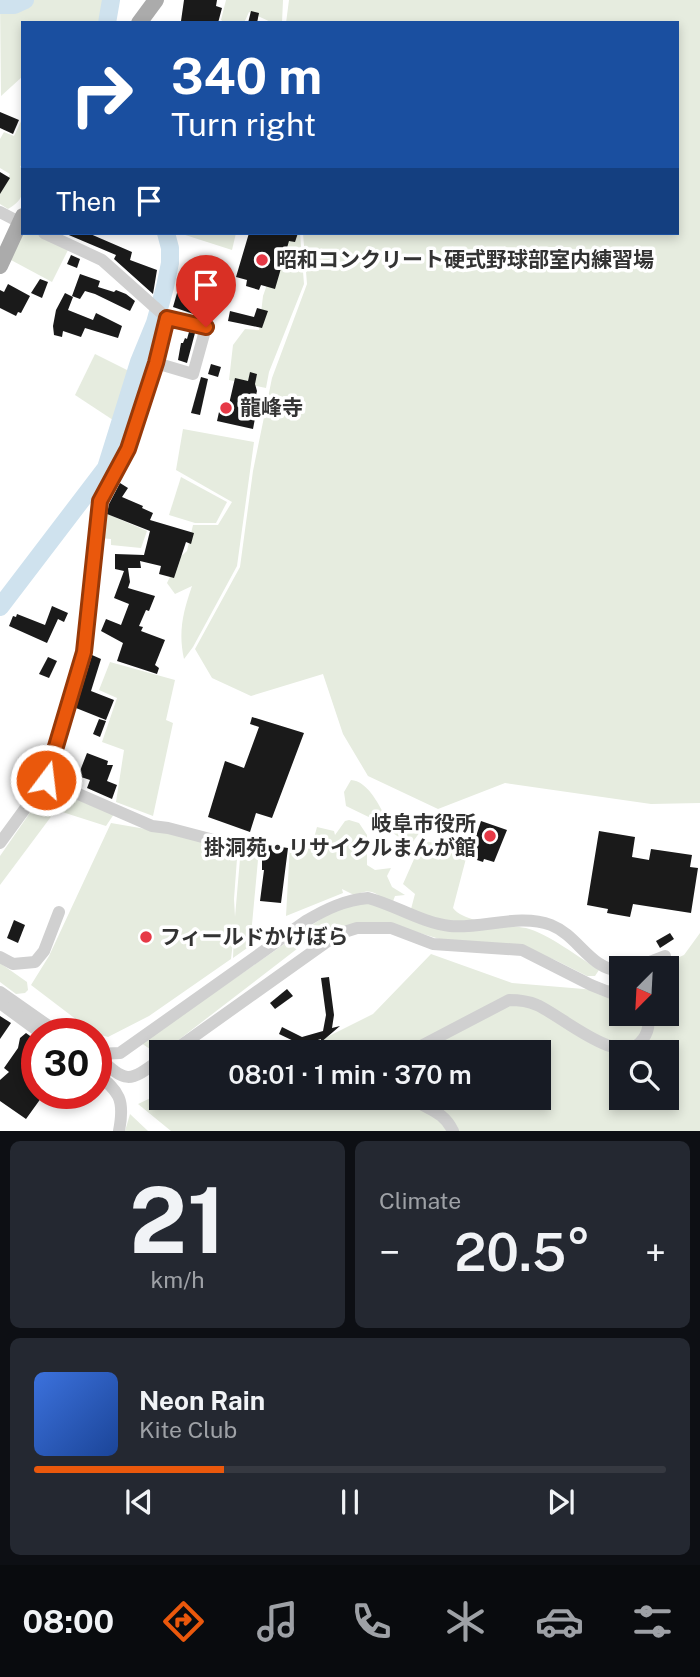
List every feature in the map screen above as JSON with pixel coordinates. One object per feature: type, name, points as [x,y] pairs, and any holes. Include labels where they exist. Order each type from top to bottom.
[{"type":"main road","points":[[140,21],[156,0]]},
{"type":"main road","points":[[0,266],[21,223]]},
{"type":"street","points":[[0,212],[21,221]]},
{"type":"street","points":[[48,235],[103,260],[164,317],[206,327],[193,374],[156,363]]},
{"type":"street","points":[[0,843],[46,780],[84,652],[100,501],[128,449],[156,363],[164,317]]},
{"type":"street","points":[[46,780],[152,826],[251,850]]},
{"type":"street","points":[[112,1054],[120,1053],[306,921],[330,907],[356,899],[368,898],[445,925],[465,927],[530,920],[550,925],[567,934],[597,964],[609,969]]},
{"type":"street","points":[[0,957],[13,964],[35,962],[44,951],[59,912]]},
{"type":"street","points":[[189,1040],[332,938],[357,928],[391,928],[433,944],[522,950],[609,992]]},
{"type":"street","points":[[0,992],[38,1018]]},
{"type":"street","points":[[432,1040],[509,1000],[522,1000],[538,1005],[618,1050],[639,1045],[648,1033],[649,1026]]},
{"type":"street","points":[[0,1003],[21,1018]]},
{"type":"street","points":[[112,1070],[123,1077],[132,1078],[149,1067]]},
{"type":"street","points":[[112,1085],[121,1105],[119,1131]]},
{"type":"street","points":[[432,1110],[447,1120],[453,1131]]},
{"type":"shaded area","points":[[0,0],[105,0],[99,21],[21,21],[21,78],[1,96]]},
{"type":"shaded area","points":[[226,0],[283,0],[282,21],[269,21],[249,12],[245,21],[221,20]]},
{"type":"shaded area","points":[[289,0],[700,0],[700,803],[651,804],[505,783],[438,809],[368,776],[343,734],[323,674],[251,696],[212,678],[195,649],[240,567],[253,471],[272,378],[307,284],[303,235],[679,235],[679,21],[286,21]]},
{"type":"shaded area","points":[[21,121],[21,197],[8,209],[0,204],[0,193],[10,174],[0,168],[0,139],[4,132],[14,136]]},
{"type":"shaded area","points":[[22,235],[42,235],[69,248],[52,282],[11,260]]},
{"type":"shaded area","points":[[185,235],[236,235],[232,250]]},
{"type":"shaded area","points":[[284,235],[300,235],[304,284],[269,372],[266,388],[229,380],[233,345],[245,329],[259,330],[263,296]]},
{"type":"shaded area","points":[[95,354],[133,373],[116,422],[75,395]]},
{"type":"shaded area","points":[[183,429],[254,442],[237,566],[184,659],[182,622],[192,586],[175,594],[167,583],[179,558],[187,551],[193,525],[218,525],[232,502],[176,470]]},
{"type":"shaded area","points":[[181,477],[227,502],[216,523],[195,523],[169,515]]},
{"type":"shaded area","points":[[103,512],[147,531],[141,548],[111,545],[111,539],[99,538]]},
{"type":"shaded area","points":[[110,662],[175,680],[166,720],[173,723],[153,816],[116,802],[124,750],[102,742],[117,698],[99,690]]},
{"type":"shaded area","points":[[351,780],[367,788],[385,816],[396,820],[411,813],[422,829],[412,843],[401,839],[379,822],[346,806],[344,792]]},
{"type":"shaded area","points":[[53,788],[114,814],[106,826],[56,810],[0,885],[0,856],[45,791]]},
{"type":"shaded area","points":[[345,821],[359,823],[367,835],[367,865],[375,870],[391,868],[387,876],[392,887],[405,895],[395,896],[392,904],[411,909],[415,894],[403,884],[422,841],[469,847],[453,908],[476,920],[534,931],[599,970],[595,976],[587,976],[526,949],[446,941],[387,923],[343,926],[315,935],[178,1040],[149,1040],[149,1048],[141,1043],[341,905],[378,895],[364,892],[354,895],[342,889],[343,893],[286,916],[290,844],[311,849],[317,827],[334,831],[335,835]]},
{"type":"shaded area","name":"フィールドかけぼら","points":[[111,823],[238,845],[235,917],[241,847],[259,849],[250,946],[233,958],[234,933],[231,959],[149,1016],[112,1035],[112,1018],[74,1018],[31,985],[49,956]]},
{"type":"shaded area","points":[[700,933],[700,1131],[171,1131],[138,1104],[149,1099],[149,1110],[551,1110],[551,1040],[321,1040],[373,1014],[431,954],[512,983],[596,990],[609,985],[609,1026],[679,1026],[679,957],[684,955]]},
{"type":"shaded area","points":[[0,963],[27,982],[28,990],[25,993],[16,994],[0,982]]},
{"type":"shaded area","points":[[130,1114],[148,1131],[125,1131]]},
{"type":"building","points":[[184,0],[217,0],[216,6],[222,8],[219,21],[181,21]]},
{"type":"building","points":[[251,11],[259,13],[257,21],[248,21]]},
{"type":"building","points":[[0,112],[19,120],[13,134],[0,128]]},
{"type":"building","points":[[0,172],[10,178],[0,194]]},
{"type":"building","points":[[69,235],[93,235],[132,252],[130,260],[157,270],[153,294],[114,259],[116,255]]},
{"type":"building","name":"昭和コンクリート硬式野球部室内練習場","points":[[248,235],[297,235],[295,242],[289,241],[275,289],[261,285],[259,290],[246,286],[247,280],[236,277]]},
{"type":"building","points":[[71,255],[80,259],[77,268],[67,264]]},
{"type":"building","points":[[195,260],[222,268],[217,283],[190,274]]},
{"type":"building","points":[[80,274],[100,281],[98,287],[126,294],[135,301],[130,311],[85,291],[80,299],[72,296]]},
{"type":"building","points":[[40,279],[48,282],[42,298],[31,293]]},
{"type":"building","points":[[8,284],[30,296],[21,313],[18,312],[16,316],[0,308],[0,290],[4,292]]},
{"type":"building","points":[[181,289],[214,297],[211,310],[205,309],[202,317],[173,307]]},
{"type":"building","points":[[65,293],[73,297],[68,310],[93,320],[96,313],[122,326],[118,338],[85,328],[81,337],[63,331],[62,337],[54,335],[56,310]]},
{"type":"building","points":[[257,308],[268,311],[262,328],[228,321],[230,311],[254,317]]},
{"type":"building","points":[[189,332],[195,333],[187,363],[178,360],[181,343],[187,339]]},
{"type":"building","points":[[211,364],[221,367],[218,377],[208,374]]},
{"type":"building","points":[[250,372],[257,374],[257,391],[252,412],[256,413],[253,429],[217,421],[221,403],[229,404],[235,378],[248,381]]},
{"type":"building","points":[[201,377],[208,379],[200,415],[191,413]]},
{"type":"building","points":[[120,483],[128,488],[122,497],[153,513],[150,520],[194,533],[191,544],[186,542],[174,578],[159,574],[161,566],[140,561],[141,568],[128,568],[128,588],[155,596],[139,626],[143,627],[141,631],[165,640],[155,665],[159,668],[157,674],[117,661],[123,643],[101,631],[106,619],[121,625],[129,604],[114,598],[124,571],[115,569],[115,554],[144,555],[150,531],[107,514]]},
{"type":"building","points":[[52,606],[68,613],[64,622],[58,619],[47,643],[9,626],[13,616],[16,617],[17,614],[45,625]]},
{"type":"building","points":[[92,655],[101,659],[91,691],[114,700],[106,720],[76,708]]},
{"type":"building","points":[[48,657],[57,661],[49,678],[39,674]]},
{"type":"building","points":[[252,717],[304,733],[272,818],[256,813],[250,832],[208,817],[225,761],[244,768],[259,727],[250,724]]},
{"type":"building","points":[[99,719],[106,721],[100,737],[93,734]]},
{"type":"building","points":[[87,753],[108,761],[107,765],[113,765],[107,781],[117,785],[112,799],[87,788],[90,780],[78,776]]},
{"type":"building","name":"岐阜市役所 掛洞苑・リサイクルまんが館","points":[[481,821],[507,830],[494,862],[484,859],[483,862],[470,855]]},
{"type":"building","points":[[599,831],[635,837],[632,857],[649,860],[651,849],[692,855],[690,867],[698,868],[691,913],[633,904],[630,917],[607,913],[608,909],[587,905]]},
{"type":"building","points":[[267,845],[288,848],[281,903],[260,901],[264,870],[262,853],[266,854]]},
{"type":"building","points":[[14,920],[25,925],[18,943],[7,938]]},
{"type":"building","points":[[670,933],[674,939],[660,948],[656,941]]},
{"type":"building","points":[[329,977],[334,1015],[332,1028],[340,1026],[324,1040],[292,1040],[279,1034],[282,1027],[302,1037],[323,1031],[326,1015],[321,978]]},
{"type":"building","points":[[287,989],[293,996],[275,1009],[270,1003]]},
{"type":"building","points":[[0,1016],[11,1023],[0,1039]]},
{"type":"building","points":[[20,1038],[21,1109],[33,1109],[26,1119],[0,1101],[0,1080],[9,1072],[4,1068],[18,1048]]},
{"type":"waterway","points":[[0,5],[14,5],[25,0]]},
{"type":"waterway","points":[[107,21],[111,0]]},
{"type":"waterway","points":[[0,607],[106,468],[165,287],[170,263],[167,235]]},
{"type":"place","name":"昭和コンクリート硬式野球部室内練習場","points":[[262,260]]},
{"type":"place","name":"龍峰寺","points":[[226,408]]},
{"type":"place","name":"岐阜市役所 掛洞苑・リサイクルまんが館","points":[[490,836]]},
{"type":"place","name":"フィールドかけぼら","points":[[146,937]]},
{"type":"route","points":[[46,780],[84,652],[100,501],[128,449],[156,363],[167,318],[206,327]]}]
